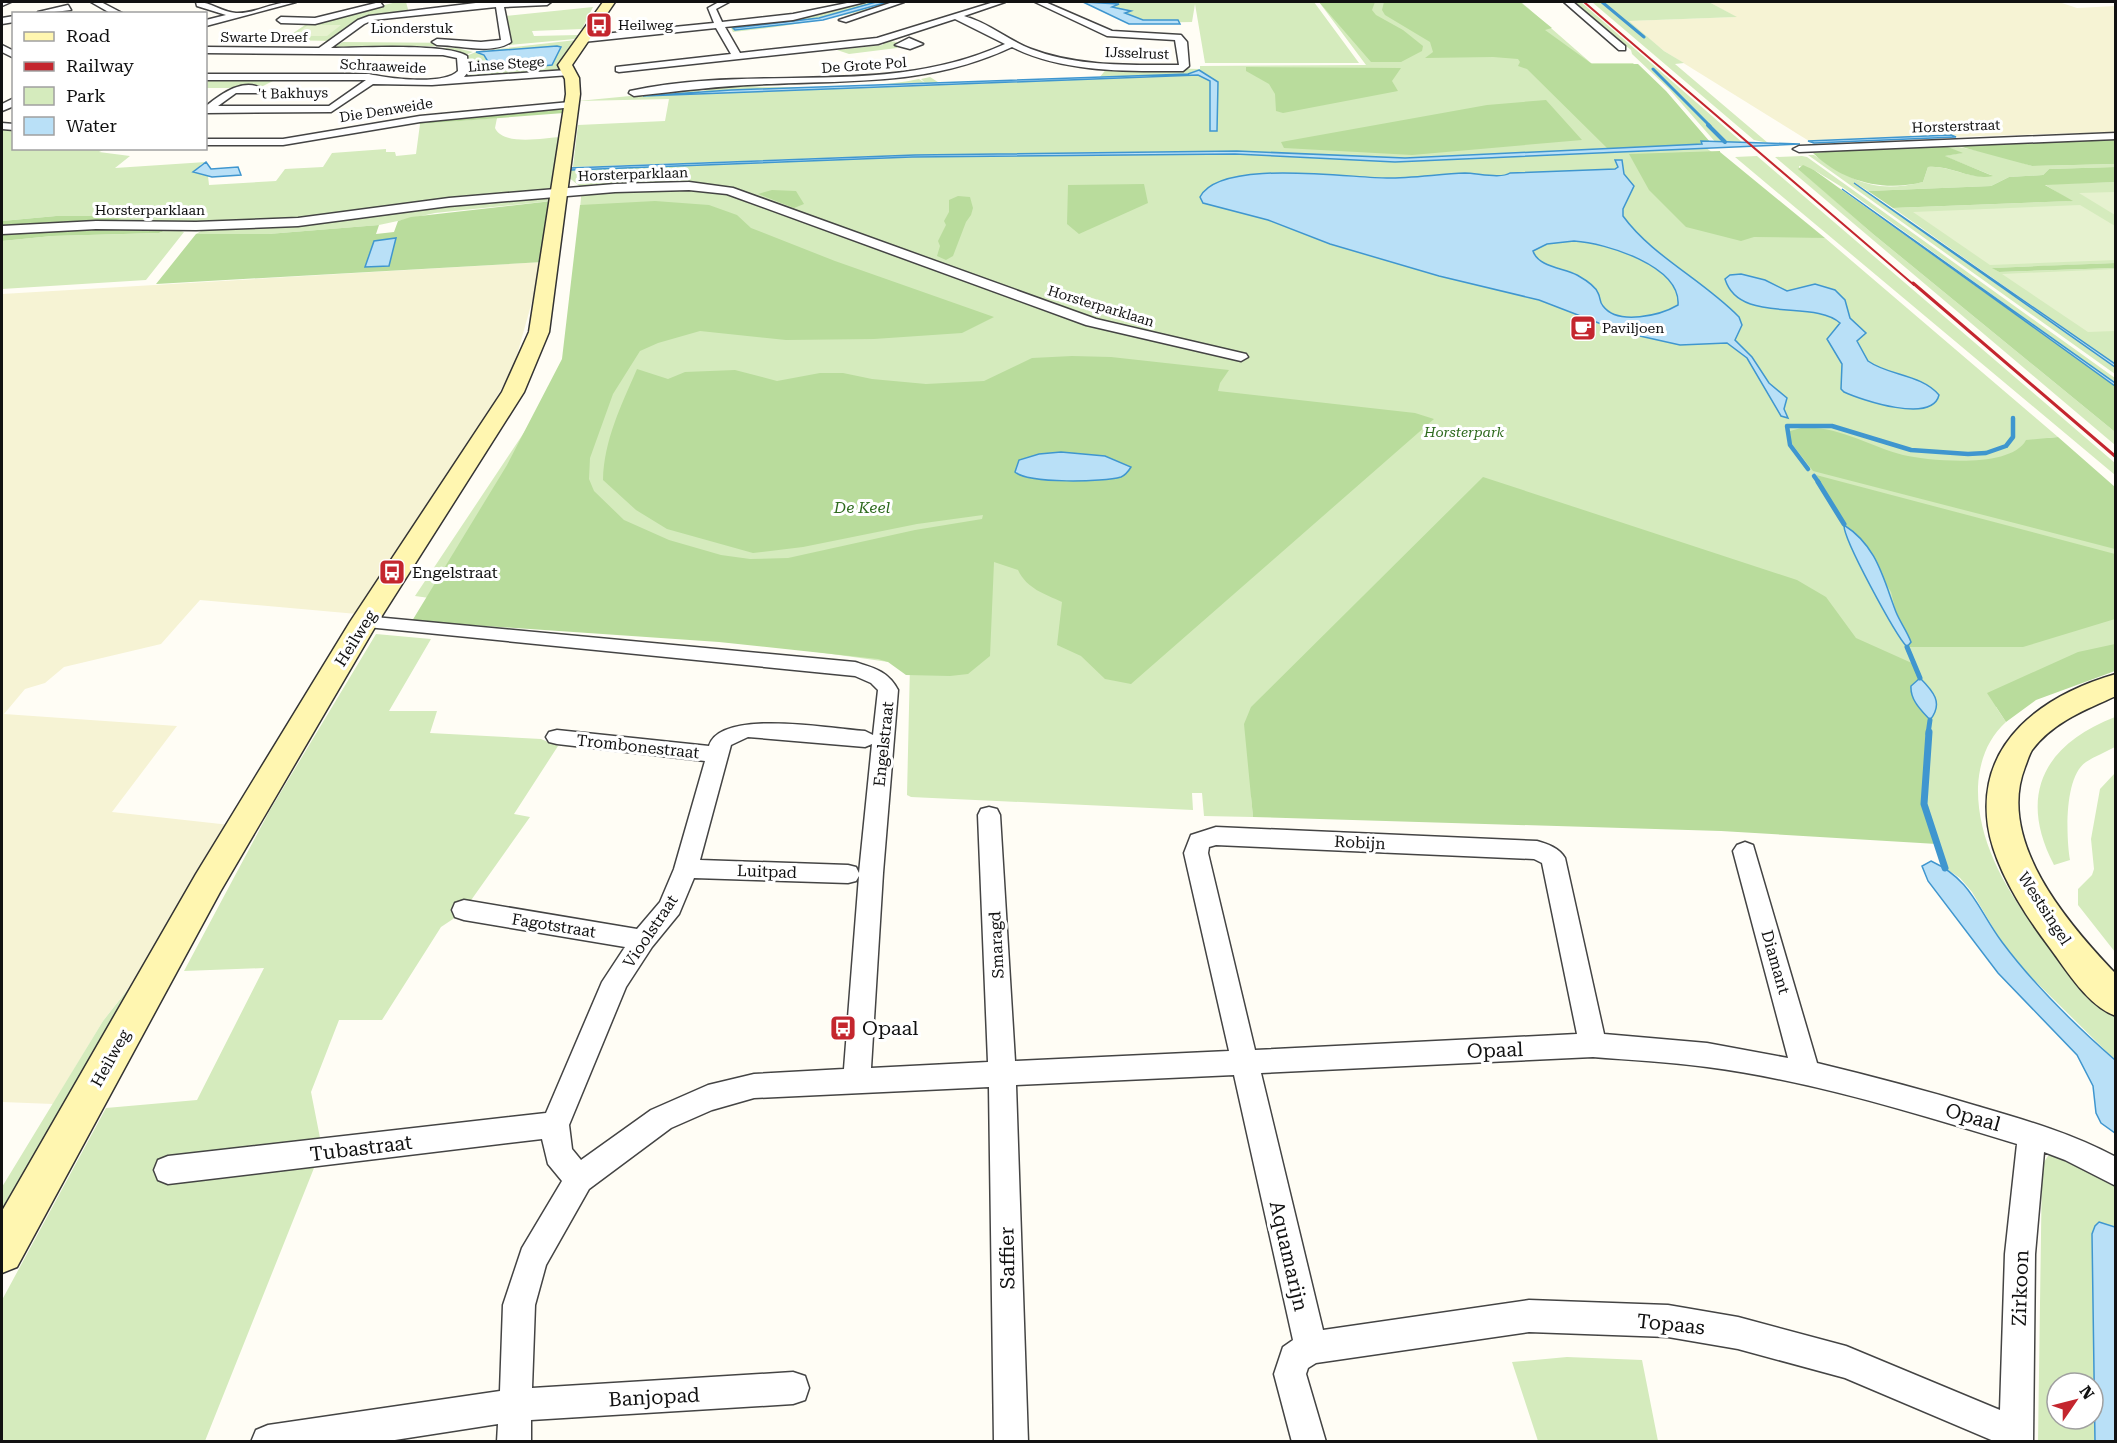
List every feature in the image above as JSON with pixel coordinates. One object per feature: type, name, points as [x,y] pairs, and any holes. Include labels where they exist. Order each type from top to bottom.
[{"type":"street","points":[[2,3],[7,2]]},
{"type":"street","points":[[54,2],[75,12]]},
{"type":"street","points":[[98,2],[116,12]]},
{"type":"street","points":[[200,2],[200,4],[258,22]]},
{"type":"street","points":[[207,23],[292,2]]},
{"type":"street","points":[[281,20],[321,20],[389,2]]},
{"type":"street","points":[[409,2],[414,14]]},
{"type":"street","points":[[217,90],[263,90],[286,77],[361,22],[487,3],[500,6],[547,2]]},
{"type":"street","name":"Heilweg","points":[[2,1252],[208,883],[364,622],[513,392],[528,362],[539,332],[560,192],[572,78],[567,73],[565,65],[606,10],[609,2]]},
{"type":"street","points":[[725,2],[712,8],[726,32],[733,67]]},
{"type":"street","points":[[579,44],[726,32],[861,2]]},
{"type":"street","points":[[832,23],[866,15],[872,10],[900,2]]},
{"type":"street","points":[[634,93],[733,67],[823,48],[890,38],[1001,2]]},
{"type":"street","name":"IJsselrust","points":[[957,17],[1012,44],[1045,56],[1077,63],[1137,68],[1183,68],[1184,66],[1182,42],[1178,37],[1110,34],[1039,2]]},
{"type":"street","points":[[1568,2],[1622,48]]},
{"type":"street","points":[[340,4],[358,9]]},
{"type":"street","name":"Lionderstuk","points":[[207,41],[468,42],[489,47],[506,42],[500,6]]},
{"type":"street","points":[[50,12],[68,8]]},
{"type":"street","points":[[890,38],[903,42]]},
{"type":"street","name":"De Grote Pol","points":[[733,67],[846,81],[900,77],[966,64],[1012,44]]},
{"type":"street","name":"Swarte Dreef","points":[[207,50],[322,50]]},
{"type":"street","name":"Schraaweide","points":[[207,77],[369,77],[373,78],[371,81],[432,88],[458,78],[463,72],[462,56],[443,52],[322,50]]},
{"type":"street","points":[[619,69],[733,67]]},
{"type":"street","name":"Linse Stege","points":[[448,81],[567,73]]},
{"type":"street","name":"'t Bakhuys","points":[[207,109],[331,109],[371,81]]},
{"type":"street","points":[[207,108],[234,90]]},
{"type":"street","name":"Die Denweide","points":[[207,142],[283,142],[420,119],[570,105]]},
{"type":"street","name":"Horsterstraat","points":[[1799,149],[2115,136]]},
{"type":"street","name":"Horsterparklaan","points":[[2,230],[96,225],[175,226],[298,222],[414,206],[560,192],[678,186],[717,188],[1091,322],[1241,357]]},
{"type":"street","name":"Engelstraat","points":[[364,622],[855,669],[876,675],[885,683],[888,690],[874,839],[857,1080]]},
{"type":"street","name":"Westsingel","points":[[2115,684],[2059,709],[2024,736],[2004,770],[2000,793],[2001,815],[2011,851],[2028,888],[2082,963],[2115,1000]]},
{"type":"street","name":"Vioolstraat","points":[[579,1179],[558,1154],[555,1125],[615,982],[643,940],[670,907],[686,869],[722,741],[732,734],[748,730],[865,739]]},
{"type":"street","name":"Trombonestraat","points":[[557,737],[719,755]]},
{"type":"street","name":"Smaragd","points":[[989,815],[1002,1075]]},
{"type":"street","name":"Robijn","points":[[1242,1060],[1196,853],[1199,841],[1216,836],[1537,850],[1553,858],[1593,1046]]},
{"type":"street","name":"Diamant","points":[[1745,851],[1806,1073]]},
{"type":"street","name":"Luitpad","points":[[686,869],[848,874]]},
{"type":"street","name":"Fagotstraat","points":[[464,910],[643,940]]},
{"type":"street","name":"Opaal","points":[[579,1179],[661,1119],[708,1098],[754,1086],[1002,1075],[1242,1060],[1593,1046],[1707,1055],[1806,1073],[1892,1094],[2032,1135],[2073,1149],[2115,1172]]},
{"type":"street","name":"Aquamarijn","points":[[1242,1060],[1311,1348]]},
{"type":"street","name":"Saffier","points":[[1002,1075],[1011,1442]]},
{"type":"street","name":"Tubastraat","points":[[168,1170],[555,1125]]},
{"type":"street","name":"Zirkoon","points":[[2016,1437],[2020,1254],[2032,1135]]},
{"type":"street","points":[[514,1442],[519,1305],[533,1259],[579,1179]]},
{"type":"street","name":"Topaas","points":[[1311,1348],[1529,1316],[1668,1321],[1738,1333],[1846,1362],[2016,1437]]},
{"type":"street","points":[[1309,1442],[1290,1374],[1294,1358],[1311,1348]]},
{"type":"street","name":"Banjopad","points":[[268,1442],[515,1405],[793,1388]]},
{"type":"shaded area","points":[[1709,2],[2059,2],[2077,8],[2115,6],[2115,132],[1809,141],[1664,51],[1628,21],[1736,17]]},
{"type":"shaded area","points":[[543,262],[514,366],[474,438],[357,614],[200,600],[161,644],[64,667],[45,683],[25,689],[4,714],[177,726],[112,812],[230,825],[140,973],[103,1021],[53,1104],[2,1102],[2,294]]},
{"type":"green space","points":[[397,2],[406,2],[409,13],[375,17],[331,41],[283,40],[308,23]]},
{"type":"green space","points":[[865,2],[876,2],[819,18],[734,28],[805,22],[733,32],[730,26],[794,19]]},
{"type":"green space","points":[[895,2],[855,13],[819,20]]},
{"type":"green space","points":[[1091,2],[1314,2],[1359,63],[1205,63],[1195,4],[1192,22],[1142,23]]},
{"type":"green space","name":"Horsterpark","points":[[1319,2],[1521,2],[1591,63],[1633,63],[1671,105],[1691,137],[1727,163],[1813,237],[1825,238],[2058,437],[2047,438],[2115,497],[2115,664],[1996,707],[2006,722],[1994,736],[1985,752],[1978,787],[1981,820],[1991,852],[2005,883],[2046,942],[2115,1017],[2115,1060],[2029,975],[2001,941],[1972,892],[1960,878],[1942,866],[1938,847],[1931,832],[1251,796],[1253,817],[1204,816],[1202,793],[1192,793],[1193,810],[911,797],[907,795],[910,665],[415,596],[535,416],[565,358],[582,188],[568,177],[567,170],[912,157],[1216,153],[1215,151],[915,155],[573,167],[578,125],[665,121],[669,99],[578,101],[703,89],[699,91],[701,92],[726,86],[845,87],[731,90],[643,96],[1201,75],[1198,70],[1188,74],[1099,78],[1108,67],[1200,69],[1200,66],[1366,65]]},
{"type":"green space","points":[[1319,2],[1375,2],[1372,10],[1376,15],[1403,30],[1423,46],[1422,51],[1401,62],[1371,62]]},
{"type":"green space","points":[[1384,2],[1520,2],[1552,28],[1545,30],[1592,64],[1638,64],[1666,91],[1711,143],[1701,141],[1702,144],[1608,149],[1527,69],[1518,66],[1520,62],[1518,59],[1425,58],[1433,52],[1430,42],[1385,15],[1382,10]]},
{"type":"green space","points":[[1571,2],[1581,2],[1743,143],[1717,144],[1669,89],[1632,54],[1631,50]]},
{"type":"green space","points":[[1592,2],[1709,2],[1737,17],[1629,21],[1664,51],[1684,63],[1675,64],[1768,143],[1754,140]]},
{"type":"green space","points":[[593,7],[582,29],[532,31],[534,36],[578,35],[575,39],[509,45],[505,16]]},
{"type":"green space","points":[[308,25],[341,25],[327,36],[293,36]]},
{"type":"green space","points":[[576,40],[560,72],[462,79],[466,56],[476,52],[484,55],[490,65],[508,67],[557,46],[491,53],[481,51]]},
{"type":"green space","points":[[343,42],[466,43],[486,48],[479,50],[460,46],[337,47],[456,48],[473,52],[465,55],[446,50],[332,48]]},
{"type":"green space","points":[[882,42],[897,42],[897,48],[849,54],[837,50],[883,45]]},
{"type":"green space","points":[[1246,67],[1401,68],[1392,81],[1398,91],[1283,113],[1276,111],[1275,94],[1269,84],[1246,71]]},
{"type":"green space","points":[[930,77],[941,84],[845,87],[919,79],[925,83],[921,79]]},
{"type":"green space","points":[[207,78],[277,79],[259,88],[207,88]]},
{"type":"green space","points":[[1546,100],[1582,140],[1412,155],[1284,148],[1281,142],[1487,105]]},
{"type":"green space","points":[[562,109],[564,113],[420,124],[418,121]]},
{"type":"green space","points":[[497,118],[495,128],[499,134],[506,137],[524,140],[561,137],[554,188],[338,215],[239,223],[111,222],[125,216],[56,216],[2,221],[2,127],[12,128],[12,150],[104,150],[99,152],[130,156],[115,168],[206,162],[200,165],[203,174],[208,176],[209,185],[276,181],[285,169],[323,167],[332,153],[386,149],[386,152],[395,152],[396,156],[416,154],[420,124]]},
{"type":"green space","points":[[2115,138],[2115,164],[2032,166],[1947,143]]},
{"type":"green space","points":[[1938,143],[1995,154],[2032,166],[2115,164],[2115,167],[2049,169],[2043,175],[2009,177],[1991,186],[1868,191],[1855,183],[2115,367],[2115,374],[1808,155],[1814,155],[1853,178],[1877,186],[1923,182],[1928,167],[1944,168],[1968,175],[1991,175],[1944,156],[1961,153]]},
{"type":"green space","points":[[1938,143],[1963,153],[1945,156],[1993,176],[1977,176],[1945,168],[1928,167],[1923,182],[1908,185],[1879,185],[1850,178],[1813,153]]},
{"type":"green space","points":[[1720,151],[1825,238],[1754,237],[1741,241],[1686,227],[1649,190],[1629,154]]},
{"type":"green space","points":[[1757,156],[2115,463],[2115,475],[1735,157]]},
{"type":"green space","points":[[1775,157],[1807,157],[2115,378],[2115,383],[1845,189],[1814,170],[1799,166],[1799,169],[1873,234],[2115,432],[2115,445]]},
{"type":"green space","points":[[1803,165],[1814,170],[2115,386],[2115,432],[1873,234],[1798,169]]},
{"type":"green space","points":[[2115,167],[2115,182],[2045,185],[2073,201],[1893,208],[1868,191],[1991,186],[2009,177],[2043,175],[2049,169]]},
{"type":"green space","points":[[2115,182],[2115,263],[1993,268],[1999,272],[2115,268],[2115,364],[1893,208],[2071,201],[2044,184]]},
{"type":"green space","points":[[1144,184],[1148,203],[1079,234],[1067,224],[1068,185]]},
{"type":"green space","points":[[772,190],[796,191],[804,204],[794,208],[758,194]]},
{"type":"green space","points":[[2115,192],[2115,215],[2079,193]]},
{"type":"green space","points":[[958,196],[970,197],[973,208],[953,256],[946,260],[937,256],[940,246],[938,241],[946,225],[944,221],[949,212],[949,200]]},
{"type":"green space","points":[[547,197],[552,201],[435,213],[379,225],[268,234],[196,234],[206,228]]},
{"type":"green space","points":[[552,201],[543,262],[156,284],[196,234],[268,234],[379,225],[376,234],[394,232],[398,221],[411,217]]},
{"type":"green space","name":"De Keel","points":[[655,201],[709,205],[737,215],[751,228],[835,261],[994,317],[962,333],[874,339],[786,340],[700,331],[658,343],[640,351],[613,394],[590,458],[589,479],[594,491],[624,520],[669,540],[721,555],[750,559],[788,558],[915,530],[982,519],[983,515],[917,524],[803,547],[753,553],[667,529],[636,510],[603,480],[610,437],[637,369],[668,379],[685,372],[735,370],[777,381],[820,373],[843,373],[872,379],[926,384],[984,381],[1032,358],[1111,357],[1229,370],[1220,383],[1218,391],[1415,413],[1434,419],[1131,684],[1105,679],[1081,656],[1057,645],[1062,602],[1031,586],[1018,570],[994,562],[990,656],[968,674],[950,676],[906,675],[888,662],[878,659],[719,642],[412,621],[507,465],[562,359],[580,205]],"holes":[[[1061,452],[1105,456],[1128,473],[1108,480],[1077,479]]]},
{"type":"green space","points":[[2080,205],[2115,226],[2115,260],[1990,265],[1913,212]]},
{"type":"green space","points":[[56,216],[127,216],[111,222],[2,228],[2,221]]},
{"type":"green space","points":[[172,228],[184,232],[146,280],[2,289],[2,241],[52,236],[159,233]]},
{"type":"green space","points":[[172,228],[159,233],[52,236],[2,241],[2,232],[22,230]]},
{"type":"green space","points":[[2115,263],[2115,268],[1999,272],[1992,268]]},
{"type":"green space","points":[[2115,269],[2115,331],[2088,332],[2002,274]]},
{"type":"green space","points":[[1801,428],[1841,433],[1903,455],[1950,461],[1988,459],[2018,449],[2026,440],[2058,437],[2115,487],[2115,549],[1813,471],[1789,440],[1790,431]]},
{"type":"green space","points":[[1816,475],[2115,554],[2115,619],[2023,647],[1907,647],[1911,642],[1896,612],[1891,592],[1855,532],[1844,524]]},
{"type":"green space","points":[[1483,477],[1797,580],[1826,597],[1856,638],[1914,664],[1920,678],[1911,686],[1915,703],[1930,720],[1925,796],[1930,826],[1937,844],[1721,831],[1253,817],[1244,724],[1251,707]]},
{"type":"green space","points":[[376,634],[431,639],[389,711],[437,711],[430,733],[541,739],[558,746],[514,814],[530,817],[462,913],[441,927],[382,1020],[339,1020],[311,1092],[322,1148],[205,1441],[2,1442],[2,1300],[106,1108],[197,1100],[264,968],[184,971],[270,810]]},
{"type":"green space","points":[[2115,644],[2115,671],[2036,700],[2006,722],[1987,693],[2078,652]]},
{"type":"green space","points":[[2115,717],[2115,747],[2086,762],[2074,780],[2068,808],[2070,860],[2054,865],[2043,839],[2038,816],[2039,794],[2044,774],[2055,757],[2071,742],[2091,728]]},
{"type":"green space","points":[[2115,773],[2115,952],[2078,905],[2078,889],[2092,875],[2094,869],[2091,839],[2100,789]]},
{"type":"green space","points":[[132,984],[118,1018],[2,1228],[2,1187],[103,1021]]},
{"type":"green space","points":[[2055,1154],[2115,1179],[2115,1227],[2099,1222],[2092,1234],[2094,1371],[2045,1371],[2045,1431],[2095,1431],[2095,1441],[2038,1442],[2042,1165],[2048,1156]]},
{"type":"green space","points":[[1567,1357],[1642,1360],[1658,1441],[1538,1441],[1512,1362]]},
{"type":"water","points":[[876,2],[888,2],[823,20],[735,30],[733,28],[819,18]]},
{"type":"water","points":[[1083,2],[1119,4],[1112,7],[1131,11],[1125,13],[1143,20],[1178,20],[1180,24],[1129,24]]},
{"type":"water","points":[[561,47],[552,65],[511,69],[500,65],[490,65],[484,55],[476,52]]},
{"type":"water","points":[[1199,70],[1218,82],[1217,131],[1210,131],[1210,81],[1198,75],[643,96],[731,90],[1188,74]]},
{"type":"water","points":[[1951,135],[1956,137],[1814,143],[1808,141]]},
{"type":"water","points":[[1701,141],[1800,144],[1395,162],[1235,154],[912,157],[571,170],[570,168],[915,155],[1237,151],[1405,158],[1702,144]]},
{"type":"water","points":[[1615,160],[1622,160],[1624,174],[1634,186],[1623,209],[1623,216],[1648,243],[1710,291],[1739,317],[1742,325],[1735,340],[1752,357],[1769,383],[1787,398],[1784,409],[1788,418],[1781,416],[1747,358],[1727,343],[1680,345],[1622,332],[1539,300],[1439,276],[1330,244],[1268,220],[1203,203],[1200,197],[1212,185],[1232,178],[1258,174],[1287,173],[1397,178],[1465,173],[1501,176],[1510,173],[1615,169],[1618,167]],"holes":[[[1574,241],[1622,252],[1655,268],[1668,279],[1676,291],[1678,305],[1651,315],[1619,316],[1603,306],[1597,290],[1589,282],[1540,261],[1533,251],[1547,244]]]},
{"type":"water","points":[[206,162],[211,169],[238,167],[241,175],[212,177],[193,172]]},
{"type":"water","points":[[1854,183],[2115,364],[2115,367]]},
{"type":"water","points":[[1842,189],[2115,383],[2115,386]]},
{"type":"water","points":[[396,238],[389,266],[365,267],[374,241]]},
{"type":"water","points":[[1741,274],[1765,280],[1787,291],[1815,284],[1835,290],[1845,300],[1850,318],[1866,333],[1857,341],[1868,361],[1932,388],[1939,395],[1934,404],[1924,408],[1896,407],[1865,400],[1844,392],[1841,389],[1842,364],[1827,339],[1840,323],[1828,316],[1813,312],[1761,307],[1745,302],[1733,293],[1725,279],[1730,275]]},
{"type":"water","points":[[1061,452],[1105,456],[1131,467],[1121,477],[1083,481],[1035,479],[1015,472],[1019,460],[1039,454]]},
{"type":"water","points":[[1844,525],[1855,533],[1872,553],[1911,642],[1907,647],[1871,586],[1852,548]]},
{"type":"water","points":[[1920,678],[1935,698],[1936,708],[1930,720],[1912,696],[1911,686]]},
{"type":"water","points":[[1931,861],[1956,877],[1965,886],[1993,930],[2028,974],[2070,1019],[2115,1060],[2115,1133],[2101,1123],[2096,1113],[2093,1086],[2077,1055],[1998,973],[1928,881],[1922,866]]},
{"type":"water","points":[[2099,1222],[2115,1227],[2115,1441],[2095,1441],[2095,1431],[2105,1431],[2105,1371],[2094,1371],[2092,1234]]},
{"type":"waterway","points":[[1602,2],[1644,37]]},
{"type":"waterway","points":[[1653,69],[1710,126]]},
{"type":"waterway","points":[[1708,125],[1725,142]]},
{"type":"waterway","points":[[1808,469],[1790,445],[1787,426],[1832,426],[1911,450],[1968,454],[1986,453],[2006,446],[2013,437],[2013,418]]},
{"type":"waterway","points":[[1814,476],[1819,483]]},
{"type":"waterway","points":[[1818,482],[1844,524]]},
{"type":"waterway","points":[[1907,647],[1920,678]]},
{"type":"waterway","points":[[1928,734],[1930,720]]},
{"type":"waterway","points":[[1929,732],[1924,804],[1945,868]]},
{"type":"railway","points":[[1584,2],[1914,285]]},
{"type":"railway","points":[[1913,283],[2116,457]]},
{"type":"place","name":"Heilweg","points":[[599,25]]},
{"type":"place","name":"Paviljoen","points":[[1583,328]]},
{"type":"place","name":"Engelstraat","points":[[392,572]]},
{"type":"place","name":"Opaal","points":[[843,1028]]}]
